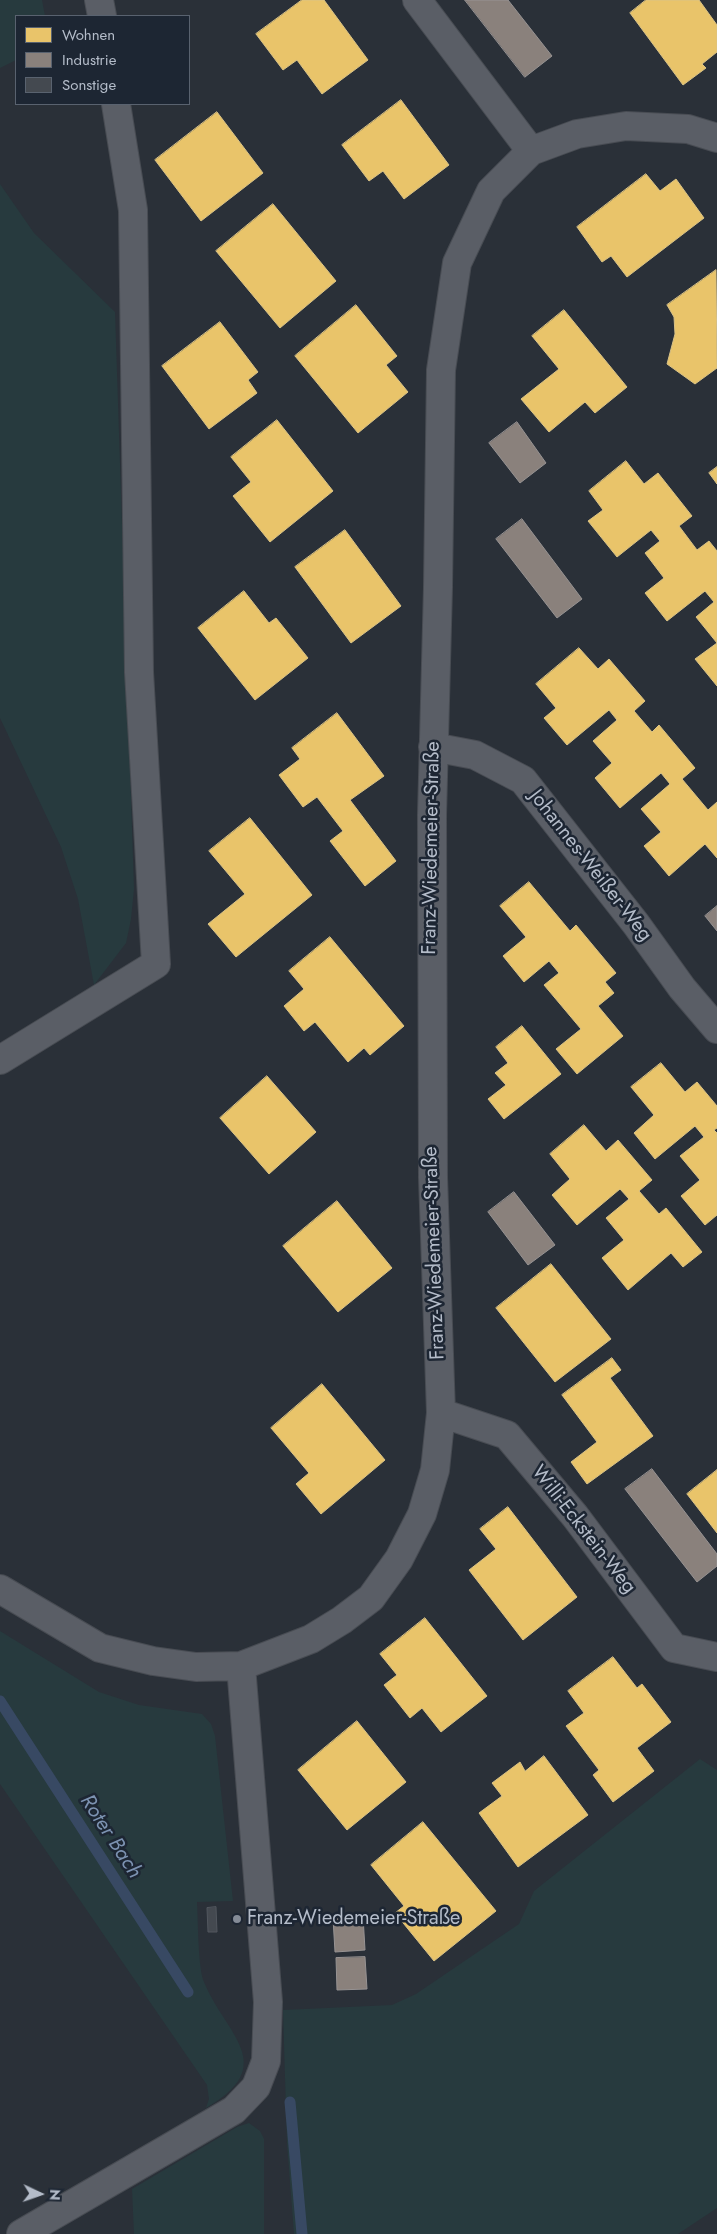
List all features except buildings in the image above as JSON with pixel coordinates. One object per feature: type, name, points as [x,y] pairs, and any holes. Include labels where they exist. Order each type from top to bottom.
[{"type":"street","points":[[99,0],[102,15]]},
{"type":"street","points":[[417,0],[531,151]]},
{"type":"street","points":[[0,1060],[156,964],[139,672],[134,210],[116,105]]},
{"type":"street","name":"Franz-Wiedemeier-Straße","points":[[0,1589],[100,1648],[153,1661],[196,1667],[241,1666],[311,1639],[342,1620],[371,1598],[398,1559],[422,1514],[435,1470],[441,1413],[435,1285],[431,1036],[433,747],[438,587],[441,370],[457,263],[490,191],[531,151],[576,134],[626,126],[688,129],[717,138]]},
{"type":"street","name":"Johannes-Weißer-Weg","points":[[433,747],[475,755],[523,780],[636,924],[682,988],[717,1029]]},
{"type":"street","name":"Willi-Eckstein-Weg","points":[[441,1413],[507,1435],[576,1516],[674,1648],[717,1657]]},
{"type":"street","points":[[21,2234],[234,2110],[256,2087],[266,2061],[268,2002],[241,1666]]},
{"type":"green space","points":[[0,0],[42,0],[45,15],[15,15],[15,60],[0,68]]},
{"type":"green space","points":[[0,184],[34,233],[115,312],[134,889],[126,943],[94,985],[78,899],[61,847],[0,718]]},
{"type":"green space","points":[[0,1631],[99,1692],[139,1705],[202,1714],[211,1724],[215,1736],[233,1901],[197,1902],[199,1955],[204,1982],[213,2001],[234,2033],[241,2048],[244,2063],[240,2077],[228,2092],[206,2108],[209,2099],[207,2085],[0,1784]]},
{"type":"green space","points":[[700,1759],[717,1770],[717,2208],[678,2234],[294,2234],[287,2143],[283,2010],[392,2005],[416,1994],[519,1924],[534,1891]]},
{"type":"green space","points":[[249,2123],[260,2131],[264,2139],[264,2234],[134,2234],[132,2189],[237,2127]]},
{"type":"waterway","name":"Roter Bach","points":[[0,1701],[188,1992]]},
{"type":"waterway","name":"Roter Bach","points":[[290,2102],[302,2234]]},
{"type":"place","name":"Franz-Wiedemeier-Straße","points":[[237,1919]]}]
